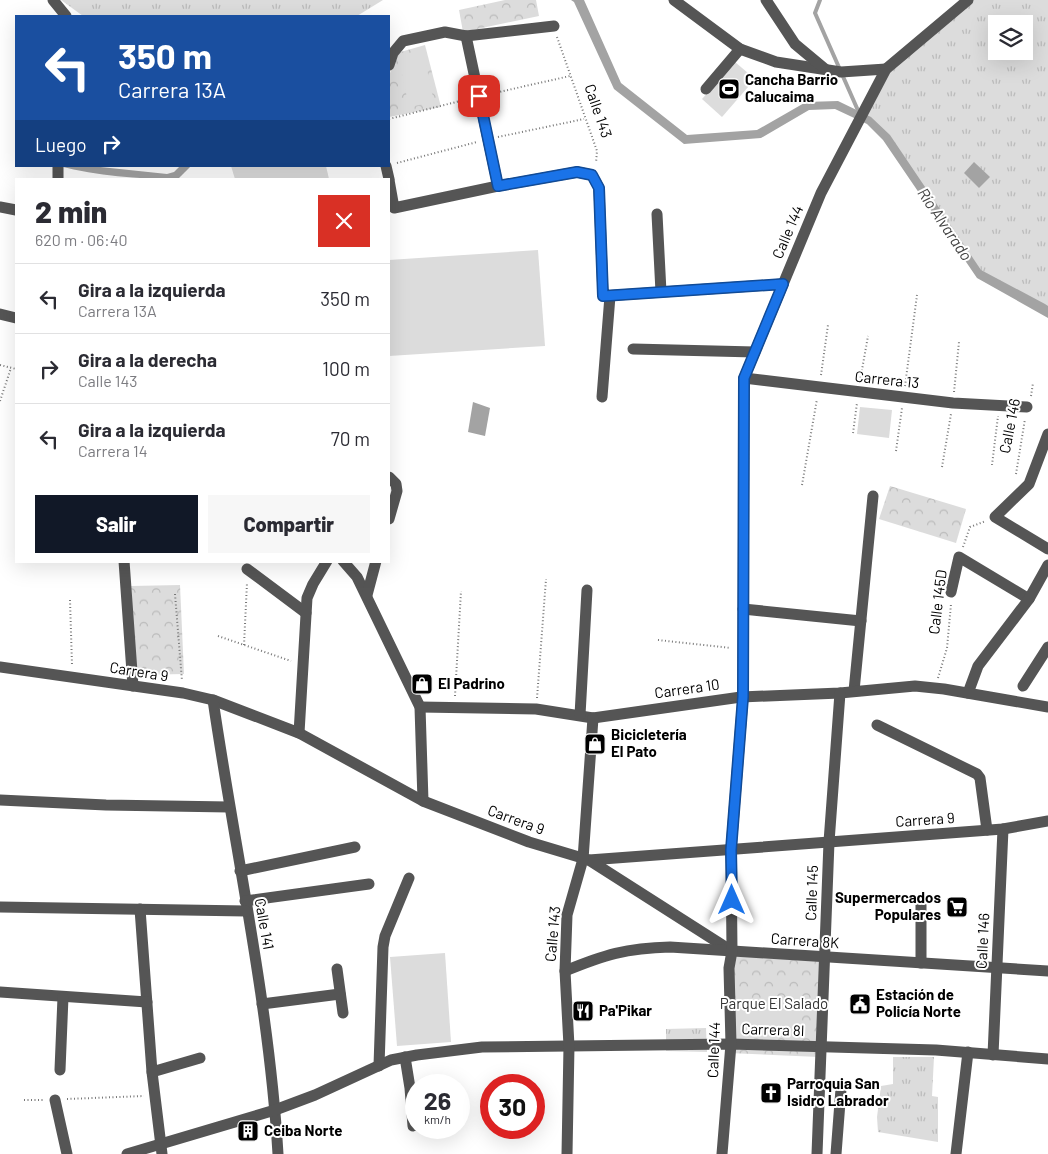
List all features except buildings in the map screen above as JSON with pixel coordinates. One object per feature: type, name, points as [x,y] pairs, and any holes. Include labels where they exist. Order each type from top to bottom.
[{"type":"street","points":[[53,0],[65,15]]},
{"type":"street","points":[[674,0],[740,49],[776,62],[841,72],[886,69]]},
{"type":"street","points":[[766,0],[795,44],[829,71]]},
{"type":"street","name":"Calle 144","points":[[722,1154],[731,1044],[729,968],[732,951],[731,850],[743,697],[744,378],[820,193],[886,69],[968,0]]},
{"type":"street","points":[[390,63],[398,46],[404,41],[445,32],[466,36],[554,26]]},
{"type":"street","points":[[466,36],[498,186]]},
{"type":"street","points":[[706,89],[740,49]]},
{"type":"street","points":[[390,185],[394,208],[498,186],[577,172],[592,175],[599,188],[606,296],[602,397]]},
{"type":"street","points":[[0,207],[15,210]]},
{"type":"street","points":[[657,214],[661,292]]},
{"type":"street","points":[[606,296],[783,284]]},
{"type":"street","points":[[0,314],[15,318]]},
{"type":"street","points":[[633,350],[755,352]]},
{"type":"street","name":"Carrera 13","points":[[744,378],[903,397],[1027,408]]},
{"type":"street","points":[[1048,434],[1029,484],[995,517],[1048,549]]},
{"type":"street","points":[[390,478],[396,484],[397,491],[390,516]]},
{"type":"street","points":[[854,692],[873,496]]},
{"type":"street","points":[[959,557],[1029,598]]},
{"type":"street","name":"Calle 145D","points":[[951,592],[959,557]]},
{"type":"street","points":[[124,563],[133,686]]},
{"type":"street","points":[[299,733],[308,598],[313,584],[326,563]]},
{"type":"street","points":[[345,563],[357,577],[420,707],[423,801]]},
{"type":"street","points":[[366,595],[375,563]]},
{"type":"street","points":[[968,693],[978,666],[1029,598],[1048,565]]},
{"type":"street","points":[[247,569],[306,613]]},
{"type":"street","points":[[580,715],[587,590]]},
{"type":"street","points":[[743,609],[861,621]]},
{"type":"street","points":[[1023,686],[1048,647]]},
{"type":"street","name":"Carrera 9","points":[[0,666],[213,700],[299,733],[423,801],[530,842],[586,860],[1003,829],[1048,821]]},
{"type":"street","name":"Carrera 10","points":[[420,707],[536,709],[593,718],[743,697],[840,693],[915,686],[1048,707]]},
{"type":"street","name":"Calle 145","points":[[817,1154],[829,842],[840,693]]},
{"type":"street","name":"Calle 141","points":[[213,700],[262,1004],[275,1110],[278,1154]]},
{"type":"street","name":"Calle 143","points":[[567,1154],[569,1046],[565,971],[567,915],[586,860],[593,718]]},
{"type":"street","points":[[877,725],[977,774],[980,778],[987,830]]},
{"type":"street","points":[[0,800],[106,805],[229,807]]},
{"type":"street","name":"Calle 146","points":[[993,1055],[1003,829]]},
{"type":"street","points":[[240,871],[355,847]]},
{"type":"street","points":[[586,860],[732,951]]},
{"type":"street","points":[[379,1066],[383,947],[385,936],[409,878]]},
{"type":"street","points":[[0,907],[140,909],[245,906],[368,884]]},
{"type":"street","points":[[921,899],[921,963]]},
{"type":"street","points":[[140,909],[152,1072],[162,1149]]},
{"type":"street","name":"Carrera 8K","points":[[565,971],[599,957],[636,947],[670,947],[921,963],[996,970],[1048,971]]},
{"type":"street","points":[[337,969],[343,1013]]},
{"type":"street","points":[[0,992],[147,1002]]},
{"type":"street","points":[[262,1004],[340,994]]},
{"type":"street","points":[[60,1070],[63,997]]},
{"type":"street","name":"Carrera 8I","points":[[127,1154],[162,1149],[275,1110],[405,1057],[482,1047],[731,1044],[968,1052],[1048,1059]]},
{"type":"street","points":[[956,1154],[968,1052]]},
{"type":"street","points":[[405,1057],[408,1074]]},
{"type":"street","points":[[152,1072],[200,1058]]},
{"type":"street","points":[[836,1154],[841,1089]]},
{"type":"street","points":[[55,1100],[67,1154]]},
{"type":"path","name":"Calle 143","points":[[554,26],[596,152],[596,166],[592,175]]},
{"type":"path","points":[[390,119],[479,96],[570,76]]},
{"type":"path","points":[[390,165],[488,139],[584,119]]},
{"type":"path","points":[[896,451],[917,294]]},
{"type":"path","points":[[802,485],[828,325]]},
{"type":"path","points":[[853,433],[868,336]]},
{"type":"path","points":[[0,365],[15,369]]},
{"type":"path","points":[[0,401],[11,368]]},
{"type":"path","name":"Calle 146","points":[[1016,474],[1027,408],[1034,383]]},
{"type":"path","points":[[992,465],[999,406]]},
{"type":"path","name":"Calle 145D","points":[[959,557],[970,527],[995,517]]},
{"type":"path","points":[[244,645],[247,569]]},
{"type":"path","points":[[536,709],[546,579]]},
{"type":"path","points":[[454,707],[461,591]]},
{"type":"path","name":"Calle 145D","points":[[934,688],[947,648],[951,592]]},
{"type":"path","points":[[175,594],[183,694]]},
{"type":"path","points":[[70,600],[73,677]]},
{"type":"path","points":[[218,636],[304,665]]},
{"type":"path","points":[[658,640],[743,650]]},
{"type":"path","points":[[24,1100],[155,1096]]},
{"type":"green space","points":[[61,0],[383,0],[359,15],[82,15]]},
{"type":"green space","points":[[505,0],[536,0],[539,16],[463,32],[459,10]]},
{"type":"green space","points":[[973,0],[1048,0],[1048,312],[978,274],[886,137],[860,115],[886,70]]},
{"type":"green space","points":[[425,45],[441,107],[390,117],[390,73],[397,53]]},
{"type":"green space","points":[[424,55],[434,102],[409,107],[399,60]]},
{"type":"green space","name":"Cancha Barrio Calucaima","points":[[735,62],[755,79],[722,117],[702,99]]},
{"type":"green space","points":[[231,167],[326,167],[329,178],[235,178]]},
{"type":"green space","points":[[538,250],[545,346],[390,356],[390,260]]},
{"type":"green space","points":[[860,407],[892,410],[889,438],[857,434]]},
{"type":"green space","points":[[890,486],[966,509],[956,543],[879,519]]},
{"type":"green space","points":[[180,585],[184,674],[135,675],[131,586]]},
{"type":"green space","points":[[445,953],[451,1042],[397,1046],[390,957]]},
{"type":"green space","name":"Parque El Salado","points":[[728,954],[822,961],[819,1057],[728,1053]]},
{"type":"green space","points":[[738,999],[794,1001],[793,1037],[737,1036]]},
{"type":"green space","points":[[706,1028],[707,1052],[666,1051],[666,1029]]},
{"type":"green space","points":[[893,1057],[934,1057],[932,1096],[938,1097],[938,1142],[878,1132],[877,1117],[881,1086],[893,1084]]},
{"type":"water","name":"Río Alvarado","points":[[571,0],[584,0],[621,83],[687,135],[757,130],[806,102],[838,101],[871,117],[890,135],[981,270],[1048,306],[1048,318],[977,278],[883,140],[867,124],[835,109],[809,110],[761,138],[684,144],[614,89],[574,2]]},
{"type":"water","points":[[974,162],[990,177],[979,188],[964,173]]},
{"type":"water","points":[[64,167],[100,167],[167,174],[174,172],[179,167],[190,167],[179,178],[148,178],[88,172]]},
{"type":"water","points":[[473,402],[490,408],[485,436],[468,432]]},
{"type":"waterway","points":[[820,0],[815,13],[860,115]]},
{"type":"place","name":"Cancha Barrio Calucaima","points":[[729,89]]},
{"type":"place","name":"El Padrino","points":[[422,684]]},
{"type":"place","name":"Bicicletería El Pato","points":[[595,744]]},
{"type":"place","name":"Supermercados Populares","points":[[957,907]]},
{"type":"place","name":"Estación de Policía Norte","points":[[860,1004]]},
{"type":"place","name":"Pa'Pikar","points":[[583,1011]]},
{"type":"place","name":"Parroquia San Isidro Labrador","points":[[771,1093]]},
{"type":"place","name":"Ceiba Norte","points":[[248,1131]]},
{"type":"route","points":[[479,96],[498,186],[577,172],[592,175],[599,188],[603,296],[743,285],[783,284],[744,378],[743,697],[731,850],[732,900]]}]
